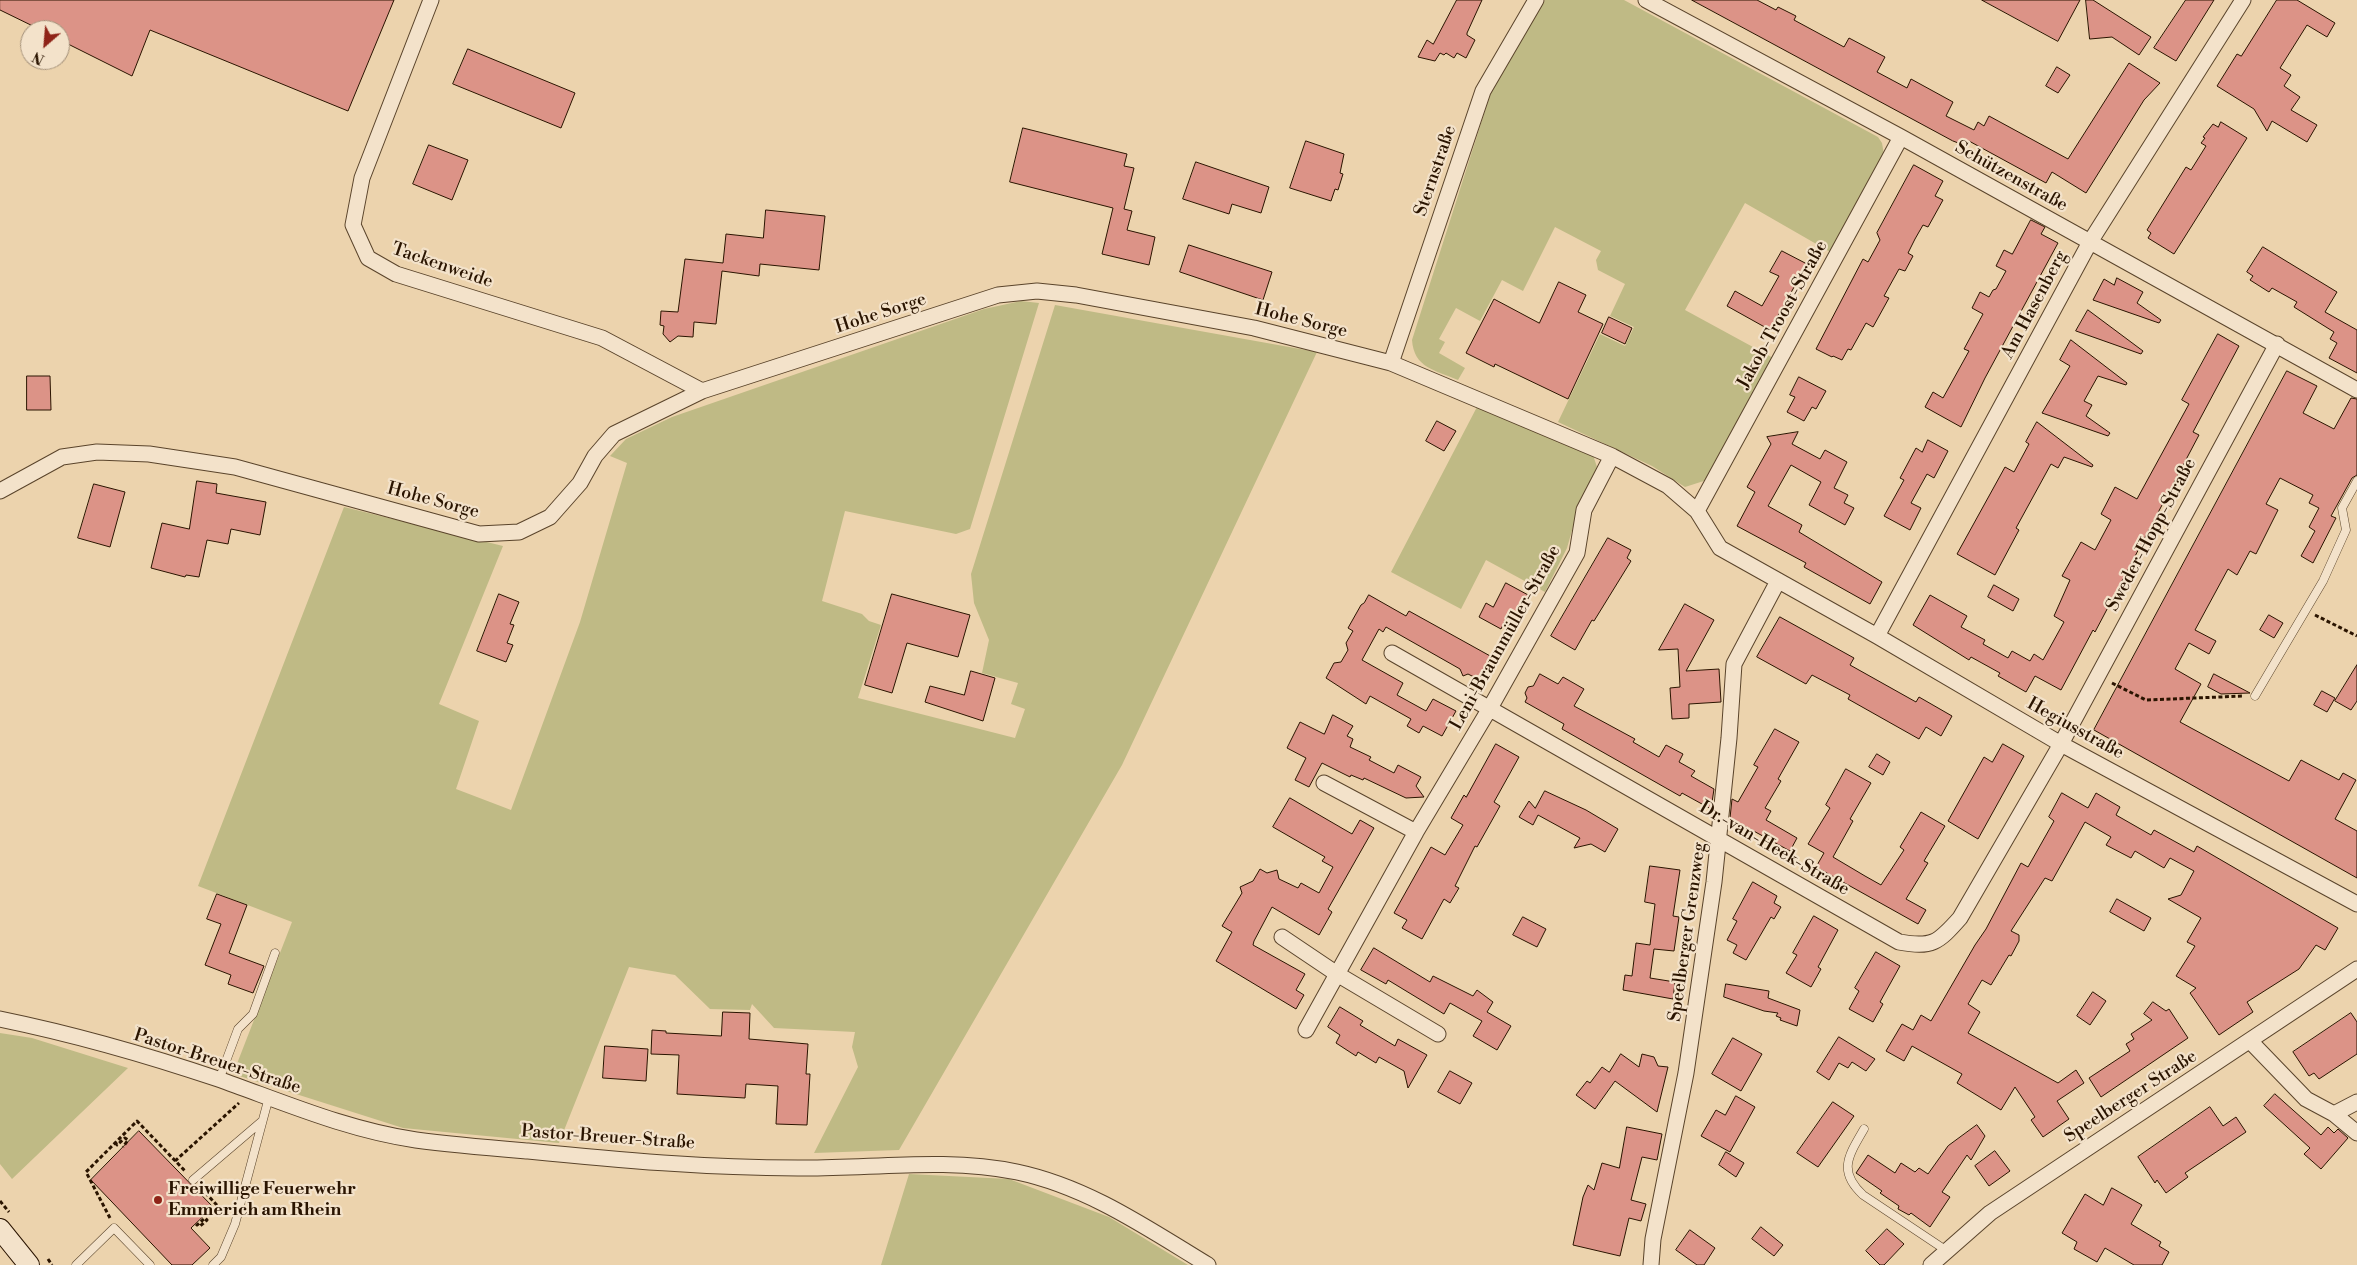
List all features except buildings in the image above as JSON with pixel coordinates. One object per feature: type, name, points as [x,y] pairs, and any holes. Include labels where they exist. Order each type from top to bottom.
[{"type":"main road","points":[[0,1230],[29,1265]]},
{"type":"street","name":"Tackenweide","points":[[431,0],[362,178],[353,225],[368,258],[396,274],[602,338],[702,392]]},
{"type":"street","name":"Sternstraße","points":[[1391,363],[1483,91],[1536,0]]},
{"type":"street","name":"Schützenstraße","points":[[1646,0],[1901,137],[2357,390]]},
{"type":"street","name":"Am Hasenberg","points":[[1877,636],[2090,242],[2242,0]]},
{"type":"street","name":"Jakob-Troost-Straße","points":[[1697,511],[1901,137]]},
{"type":"street","name":"Hohe Sorge","points":[[0,491],[62,458],[97,452],[149,454],[235,467],[479,534],[519,532],[550,517],[580,483],[595,456],[614,434],[702,392],[998,296],[1037,292],[1076,295],[1254,328],[1391,363],[1612,456],[1668,486],[1697,511],[1720,548],[1778,581]]},
{"type":"street","name":"Sweder-Hopp-Straße","points":[[2061,744],[2277,344]]},
{"type":"street","name":"Leni-Braunmüller-Straße","points":[[1306,1030],[1416,832],[1490,708],[1577,553],[1584,510],[1612,456]]},
{"type":"street","name":"Hegiusstraße","points":[[1778,581],[1877,636],[2061,744],[2357,904]]},
{"type":"street","name":"Speelberger Grenzweg","points":[[1651,1265],[1653,1239],[1686,1073],[1720,839],[1734,664],[1778,581]]},
{"type":"street","name":"Dr.-van-Heek-Straße","points":[[1392,653],[1899,942],[1922,946],[1943,938],[1960,918],[2061,744]]},
{"type":"street","points":[[1324,783],[1416,832]]},
{"type":"street","points":[[1282,937],[1337,974],[1438,1034]]},
{"type":"street","name":"Speelberger Straße","points":[[1932,1265],[1990,1213],[2357,969]]},
{"type":"street","name":"Pastor-Breuer-Straße","points":[[0,1019],[52,1030],[182,1067],[345,1125],[414,1140],[630,1162],[798,1168],[907,1164],[978,1167],[1017,1172],[1073,1188],[1120,1212],[1208,1265]]},
{"type":"street","points":[[2250,1041],[2306,1099],[2334,1114],[2357,1133]]},
{"type":"street","points":[[2334,1114],[2357,1102]]},
{"type":"lane","points":[[2254,696],[2323,581],[2346,530],[2342,508],[2357,481]]},
{"type":"lane","points":[[219,1080],[238,1029],[253,1014],[276,953]]},
{"type":"lane","points":[[213,1265],[221,1257],[235,1224],[269,1097]]},
{"type":"lane","points":[[193,1180],[261,1122]]},
{"type":"lane","points":[[1864,1129],[1848,1163],[1848,1177],[1854,1186],[1862,1195],[1947,1251]]},
{"type":"lane","points":[[76,1265],[114,1228],[150,1265]]},
{"type":"path","points":[[2306,610],[2357,636]]},
{"type":"path","points":[[2098,676],[2146,700],[2254,696]]},
{"type":"path","points":[[175,1161],[245,1098],[248,1090]]},
{"type":"path","points":[[114,1228],[86,1172],[137,1121],[235,1224]]},
{"type":"path","points":[[115,1142],[117,1145],[125,1138],[128,1140],[122,1147]]},
{"type":"path","points":[[196,1224],[205,1218],[207,1220],[199,1227]]},
{"type":"shaded area","points":[[1545,0],[1624,0],[1878,137],[1882,143],[1884,155],[1832,253],[1745,203],[1685,310],[1775,359],[1710,479],[1685,487],[1652,466],[1558,422],[1600,334],[1625,346],[1634,327],[1610,316],[1625,284],[1598,270],[1596,260],[1601,251],[1555,227],[1523,291],[1502,280],[1480,321],[1456,308],[1439,339],[1445,342],[1439,353],[1465,368],[1458,380],[1427,367],[1417,357],[1414,349],[1412,340],[1491,92]]},
{"type":"shaded area","points":[[1021,301],[1039,303],[970,529],[956,534],[845,511],[822,601],[862,614],[869,621],[881,625],[858,698],[1015,738],[1025,709],[1011,704],[1018,683],[982,673],[989,640],[974,603],[971,574],[1055,305],[1317,352],[1122,765],[899,1150],[814,1153],[858,1067],[852,1047],[855,1032],[774,1028],[752,1004],[750,1010],[710,1009],[675,975],[629,967],[559,1143],[403,1128],[233,1074],[292,922],[198,886],[344,507],[503,546],[439,704],[479,721],[456,789],[511,810],[580,622],[627,463],[610,456],[626,439],[672,417],[984,309]]},
{"type":"shaded area","points":[[1478,405],[1593,455],[1597,467],[1579,506],[1567,548],[1545,592],[1486,560],[1461,609],[1391,572]]},
{"type":"shaded area","points":[[0,1033],[32,1038],[128,1068],[12,1179],[0,1164]]},
{"type":"shaded area","points":[[909,1174],[1009,1179],[1109,1217],[1188,1265],[881,1265]]},
{"type":"place","name":"Freiwillige Feuerwehr Emmerich am Rhein","points":[[158,1200]]}]
